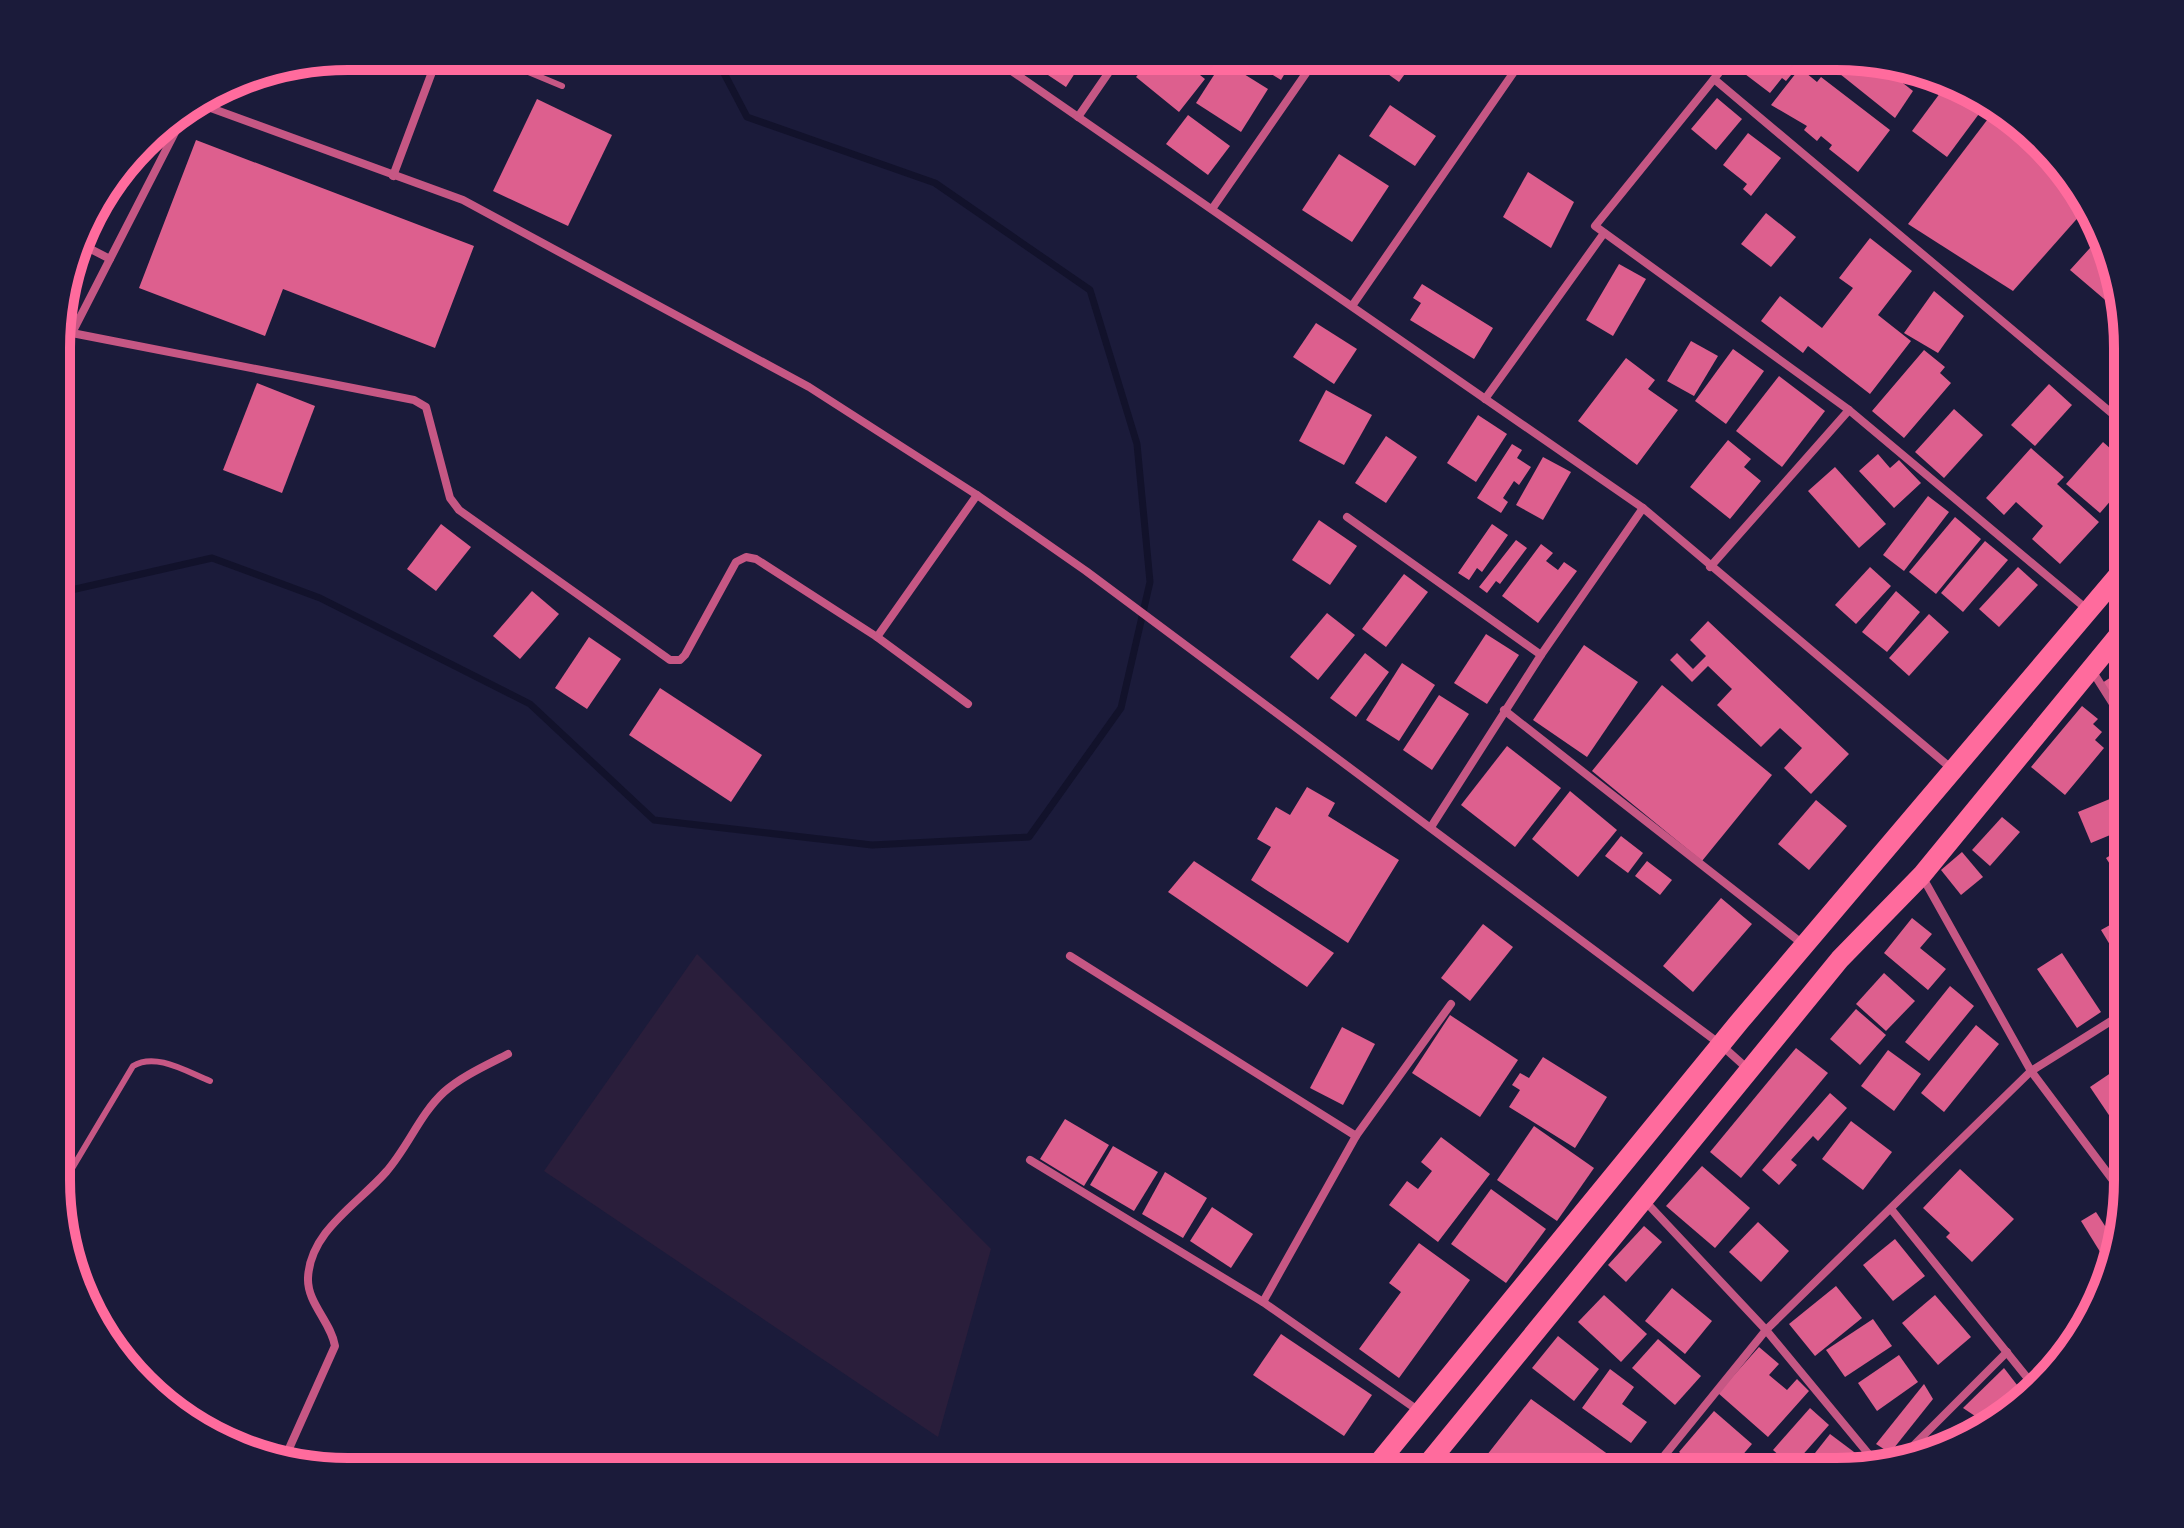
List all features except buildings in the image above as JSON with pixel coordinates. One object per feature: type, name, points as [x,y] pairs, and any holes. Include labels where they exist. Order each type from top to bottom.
[{"type":"main road","points":[[1382,1458],[1720,1044],[2113,582]]},
{"type":"main road","points":[[1433,1458],[1840,959],[1922,875],[2113,641]]},
{"type":"street","points":[[393,176],[432,71]]},
{"type":"street","points":[[1012,71],[1643,508],[1954,771]]},
{"type":"street","points":[[1078,117],[1110,71]]},
{"type":"street","points":[[1212,209],[1308,71]]},
{"type":"street","points":[[1352,306],[1515,71]]},
{"type":"street","points":[[1720,71],[1595,226],[1849,410],[2090,611]]},
{"type":"street","points":[[1714,79],[2113,414]]},
{"type":"street","points":[[209,107],[463,200],[809,387],[977,495],[1086,571],[1720,1044],[1751,1071]]},
{"type":"street","points":[[176,130],[72,333],[414,400],[426,407],[450,498],[459,510],[670,660],[680,660],[685,655],[736,562],[746,557],[756,559],[877,637],[968,704]]},
{"type":"street","points":[[1485,399],[1604,233]]},
{"type":"street","points":[[89,248],[110,259]]},
{"type":"street","points":[[1710,567],[1849,410]]},
{"type":"street","points":[[877,637],[977,495]]},
{"type":"street","points":[[1431,827],[1504,710],[1643,508]]},
{"type":"street","points":[[1347,517],[1541,655]]},
{"type":"street","points":[[2090,668],[2113,704]]},
{"type":"street","points":[[1504,710],[1805,946]]},
{"type":"street","points":[[1922,875],[2031,1071],[2113,1180]]},
{"type":"street","points":[[1070,956],[1356,1136]]},
{"type":"street","points":[[1263,1302],[1356,1136],[1451,1004]]},
{"type":"street","points":[[1662,1458],[1766,1330],[2031,1071],[2113,1020]]},
{"type":"street","points":[[288,1451],[335,1346],[334,1336],[309,1290],[310,1264],[317,1248],[329,1229],[387,1171],[434,1102],[448,1088],[508,1054]]},
{"type":"street","points":[[1030,1160],[1263,1302],[1420,1411]]},
{"type":"street","points":[[1644,1200],[1766,1330],[1870,1456]]},
{"type":"street","points":[[1891,1209],[2029,1380]]},
{"type":"street","points":[[1911,1448],[2007,1352]]},
{"type":"lane","points":[[526,71],[562,86]]},
{"type":"lane","points":[[71,1170],[133,1066],[142,1060],[163,1062],[210,1081]]},
{"type":"shaded area","points":[[697,954],[991,1249],[938,1437],[544,1171]]},
{"type":"waterway","points":[[70,590],[212,558],[320,598],[530,704],[654,820],[872,845],[1029,837],[1121,708],[1150,582],[1137,444],[1090,290],[935,183],[747,117],[723,71]]}]
